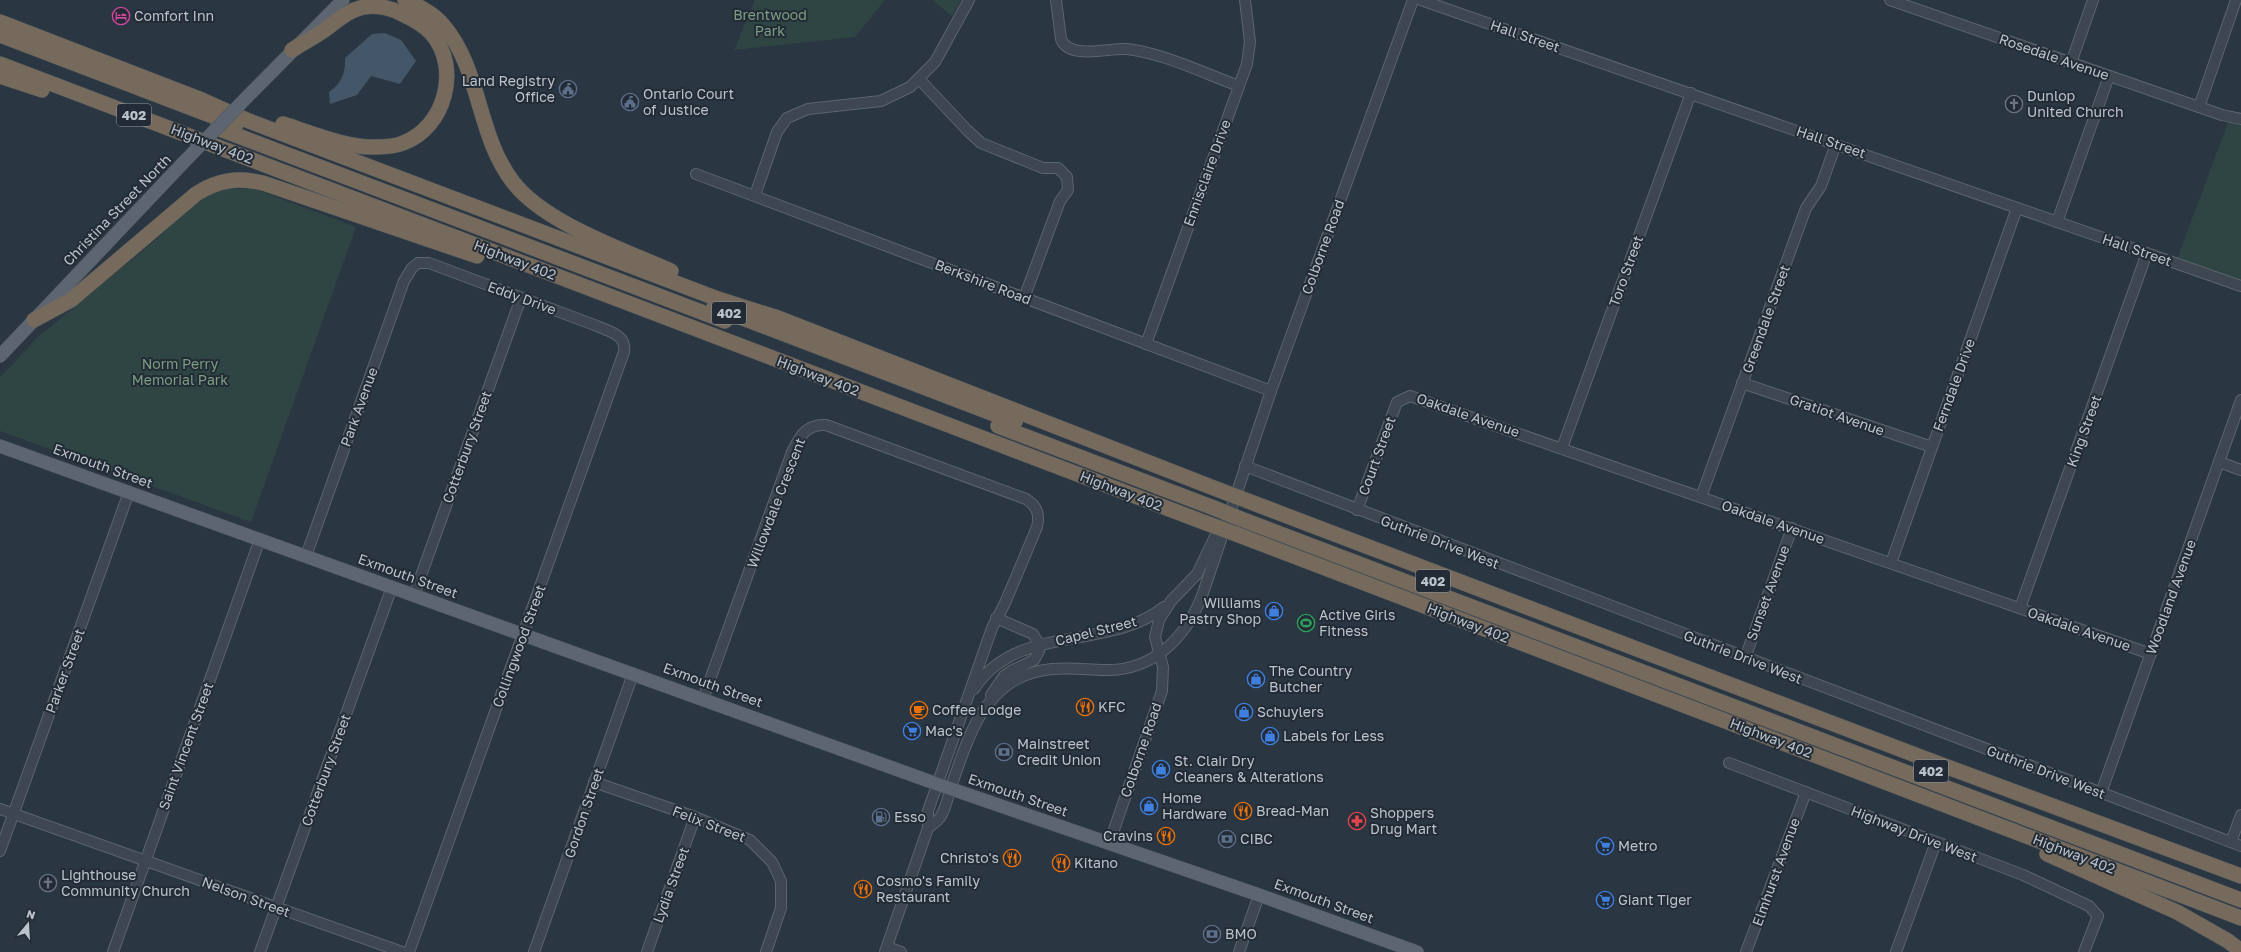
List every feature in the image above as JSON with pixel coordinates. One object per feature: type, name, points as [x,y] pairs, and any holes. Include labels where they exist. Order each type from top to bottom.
[{"type":"highway","points":[[405,0],[430,14],[442,24],[452,37],[467,70],[496,152],[513,183],[527,197],[562,221],[778,318],[1216,499]]},
{"type":"highway","points":[[202,100],[355,145],[372,148],[403,143],[415,137],[433,120],[444,98],[447,75],[440,48],[433,35],[424,26],[396,11],[374,6],[353,10],[292,50]]},
{"type":"highway","points":[[0,22],[202,100],[286,135],[718,299],[778,318]]},
{"type":"highway","name":"Highway 402","points":[[0,35],[1216,499],[1242,506],[2241,889]]},
{"type":"highway","points":[[0,45],[1216,499]]},
{"type":"highway","name":"Highway 402","points":[[0,64],[2241,918]]},
{"type":"highway","points":[[0,76],[175,138],[268,166]]},
{"type":"highway","points":[[34,320],[71,300],[196,194],[214,184],[241,179],[262,183],[458,249],[704,340],[815,375]]},
{"type":"highway","points":[[1242,506],[2241,876]]},
{"type":"highway","points":[[1242,506],[2241,900]]},
{"type":"highway","points":[[1790,745],[1918,803],[2059,858],[2151,900],[2203,926],[2241,951]]},
{"type":"main road","name":"Christina Street North","points":[[0,356],[292,50],[343,0]]},
{"type":"main road","name":"Exmouth Street","points":[[0,446],[937,784],[1259,895],[1392,948],[1417,952]]},
{"type":"street","points":[[1056,0],[1061,39],[1063,44],[1071,50],[1119,49],[1142,51],[1239,86]]},
{"type":"street","name":"Ennisclaire Drive","points":[[1146,344],[1247,64],[1250,50],[1246,0]]},
{"type":"street","name":"Colborne Road","points":[[1159,654],[1178,637],[1198,608],[1242,506],[1245,466],[1412,0]]},
{"type":"street","name":"Hall Street","points":[[1421,0],[2241,286]]},
{"type":"street","name":"Rosedale Avenue","points":[[1890,0],[2222,115],[2241,119]]},
{"type":"street","points":[[2071,63],[2093,0]]},
{"type":"street","points":[[2199,107],[2236,0]]},
{"type":"street","points":[[755,195],[777,132],[792,114],[808,109],[882,101],[899,93],[920,80],[935,62],[966,1]]},
{"type":"street","points":[[2057,222],[2109,76]]},
{"type":"street","points":[[920,80],[981,143],[1043,168],[1058,168],[1068,177],[1068,190],[1060,201],[1024,298]]},
{"type":"street","name":"Toro Street","points":[[1562,448],[1691,93]]},
{"type":"street","name":"Greendale Street","points":[[1701,497],[1806,208],[1821,186],[1836,144]]},
{"type":"street","name":"Berkshire Road","points":[[696,174],[1271,390]]},
{"type":"street","name":"Ferndale Drive","points":[[1891,563],[2017,208]]},
{"type":"street","name":"King Street","points":[[2020,608],[2147,253]]},
{"type":"street","name":"Eddy Drive","points":[[418,263],[429,263],[617,334],[623,340]]},
{"type":"street","name":"Park Avenue","points":[[306,556],[404,281],[412,268],[418,263]]},
{"type":"street","name":"Cotterbury Street","points":[[414,595],[521,298]]},
{"type":"street","name":"Collingwood Street","points":[[409,952],[624,352],[625,344],[623,340]]},
{"type":"street","name":"Gratiot Avenue","points":[[1742,383],[1932,447]]},
{"type":"street","name":"Oakdale Avenue","points":[[1397,402],[1410,396],[1420,397],[2151,654]]},
{"type":"street","name":"Woodland Avenue","points":[[2101,793],[2241,400]]},
{"type":"street","name":"Court Street","points":[[1357,510],[1397,402]]},
{"type":"street","name":"Willowdale Crescent","points":[[704,699],[792,452],[802,433],[808,428],[816,425],[826,425],[1026,499],[1033,504],[1037,510]]},
{"type":"street","points":[[2219,462],[2241,470]]},
{"type":"street","name":"Guthrie Drive West","points":[[1245,466],[2236,844]]},
{"type":"street","name":"Parker Street","points":[[0,851],[129,492]]},
{"type":"street","name":"Colborne Road","points":[[1109,844],[1162,691],[1163,675],[1156,643],[1156,631],[1161,614],[1171,601],[1197,574],[1242,506]]},
{"type":"street","name":"Capel Street","points":[[886,950],[928,828],[928,811],[937,784],[996,618],[1005,603],[1037,527],[1039,517],[1037,510]]},
{"type":"street","name":"Sunset Avenue","points":[[1745,658],[1792,528]]},
{"type":"street","name":"Saint Vincent Street","points":[[113,952],[260,539]]},
{"type":"street","name":"Cotterbury Street","points":[[260,952],[392,587]]},
{"type":"street","name":"Capel Street","points":[[968,697],[981,678],[1008,657],[1039,644],[1115,629],[1152,615],[1171,601]]},
{"type":"street","name":"Capel Street","points":[[928,828],[941,816],[967,744],[992,692],[1004,676],[1038,657],[1039,644],[1033,634],[996,618]]},
{"type":"street","points":[[1162,691],[1166,657],[1178,637]]},
{"type":"street","name":"Capel Street","points":[[983,711],[1008,685],[1019,678],[1041,670],[1065,667],[1123,669],[1143,664],[1159,654]]},
{"type":"street","name":"Gordon Street","points":[[534,952],[633,674]]},
{"type":"street","name":"Highway Drive West","points":[[1730,763],[2050,887],[2089,906],[2098,916],[2084,952]]},
{"type":"street","name":"Felix Street","points":[[594,782],[695,817],[750,840],[772,862],[781,881],[781,908],[766,952]]},
{"type":"street","name":"Elmhurst Avenue","points":[[1746,952],[1806,792]]},
{"type":"street","name":"Nelson Street","points":[[0,809],[402,952]]},
{"type":"street","points":[[2236,844],[2241,815]]},
{"type":"street","name":"Lydia Street","points":[[647,952],[695,817]]},
{"type":"street","points":[[1896,952],[1936,842]]},
{"type":"street","points":[[1239,952],[1259,895]]},
{"type":"street","points":[[886,950],[901,952]]},
{"type":"green space","name":"Brentwood Park","points":[[755,0],[885,0],[855,37],[734,50]]},
{"type":"green space","points":[[932,0],[961,0],[952,16]]},
{"type":"green space","points":[[2229,120],[2241,120],[2241,281],[2177,259]]},
{"type":"green space","name":"Norm Perry Memorial Park","points":[[231,188],[258,190],[356,227],[251,522],[0,431],[0,377],[37,338],[159,237],[181,215],[210,194]]},
{"type":"water","points":[[385,33],[401,40],[416,61],[400,84],[371,76],[357,95],[330,104],[329,92],[340,82],[342,78],[345,69],[345,58],[372,34]]},
{"type":"place","name":"Comfort Inn","points":[[121,16]]},
{"type":"place","name":"Land Registry Office","points":[[568,89]]},
{"type":"place","name":"Ontario Court of Justice","points":[[630,102]]},
{"type":"place","name":"Dunlop United Church","points":[[2014,104]]},
{"type":"place","name":"Williams Pastry Shop","points":[[1274,611]]},
{"type":"place","name":"Active Girls Fitness","points":[[1306,623]]},
{"type":"place","name":"The Country Butcher","points":[[1256,679]]},
{"type":"place","name":"KFC","points":[[1085,707]]},
{"type":"place","name":"Coffee Lodge","points":[[919,710]]},
{"type":"place","name":"Schuylers","points":[[1244,712]]},
{"type":"place","name":"Mac's","points":[[912,731]]},
{"type":"place","name":"Labels for Less","points":[[1270,736]]},
{"type":"place","name":"Mainstreet Credit Union","points":[[1004,752]]},
{"type":"place","name":"St. Clair Dry Cleaners & Alterations","points":[[1161,769]]},
{"type":"place","name":"Home Hardware","points":[[1149,806]]},
{"type":"place","name":"Bread-Man","points":[[1243,811]]},
{"type":"place","name":"Esso","points":[[881,817]]},
{"type":"place","name":"Shoppers Drug Mart","points":[[1357,821]]},
{"type":"place","name":"Cravins","points":[[1166,836]]},
{"type":"place","name":"CIBC","points":[[1227,839]]},
{"type":"place","name":"Metro","points":[[1605,846]]},
{"type":"place","name":"Christo's","points":[[1012,858]]},
{"type":"place","name":"Kitano","points":[[1061,863]]},
{"type":"place","name":"Lighthouse Community Church","points":[[48,883]]},
{"type":"place","name":"Cosmo's Family Restaurant","points":[[863,889]]},
{"type":"place","name":"Giant Tiger","points":[[1605,900]]},
{"type":"place","name":"BMO","points":[[1212,934]]}]
